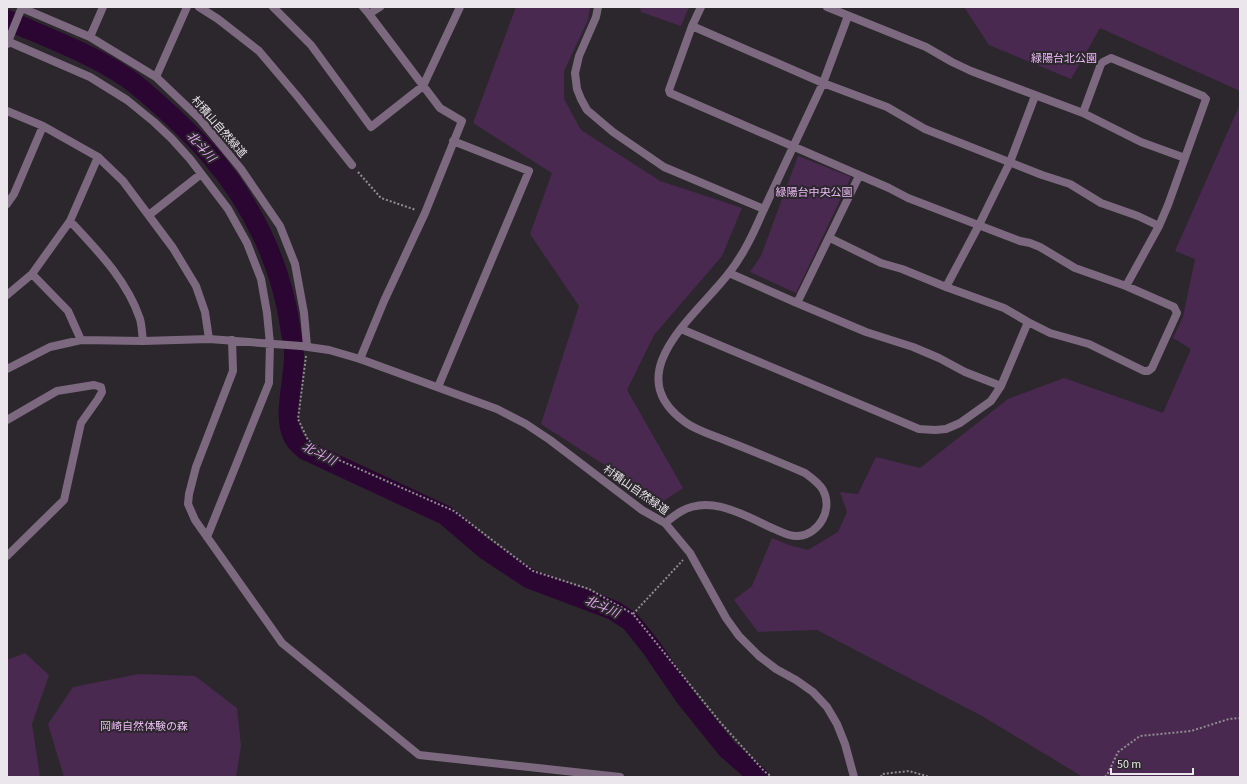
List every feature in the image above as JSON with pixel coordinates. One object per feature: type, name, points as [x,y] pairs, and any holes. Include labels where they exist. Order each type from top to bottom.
[{"type":"street","points":[[90,37],[103,7]]},
{"type":"street","points":[[156,77],[187,7]]},
{"type":"street","points":[[199,7],[218,19],[259,52],[298,97],[352,165]]},
{"type":"street","points":[[273,7],[311,45],[371,127],[423,86],[460,7]]},
{"type":"street","points":[[360,359],[384,301],[425,212],[462,121],[440,108],[363,7]]},
{"type":"street","points":[[369,14],[380,7]]},
{"type":"street","points":[[598,7],[596,17],[579,56],[575,72],[577,89],[587,110],[613,132],[664,167],[764,209]]},
{"type":"street","points":[[701,7],[692,26],[669,90],[670,93],[889,188],[908,198],[1020,241],[1040,247],[1068,265],[1126,286],[1174,307],[1176,309],[1176,315],[1152,368],[1144,371],[1089,344],[1050,333],[1004,308],[902,269],[881,263],[830,238]]},
{"type":"street","points":[[826,7],[926,46],[952,62],[971,71],[1084,113],[1141,142],[1185,158]]},
{"type":"street","points":[[21,11],[8,41],[90,77],[127,100],[171,138],[190,159],[228,208],[247,243],[261,279],[274,345],[269,383],[207,537]]},
{"type":"street","name":"村積山自然緑道","points":[[21,11],[90,37],[156,77],[199,118],[241,169],[280,226],[294,264],[304,313],[304,346]]},
{"type":"street","points":[[665,523],[688,508],[710,505],[727,508],[783,532],[798,536],[809,533],[816,528],[823,518],[827,507],[822,489],[805,473],[696,428],[685,422],[670,409],[661,394],[659,370],[666,350],[681,329],[729,273],[752,236],[823,83],[848,16]]},
{"type":"street","points":[[692,26],[823,83],[886,107],[925,129],[1042,175],[1070,184],[1101,203],[1138,216],[1159,226]]},
{"type":"street","points":[[1084,113],[1101,64],[1111,58],[1203,96],[1206,99],[1159,226],[1126,286]]},
{"type":"street","points":[[946,287],[1010,162],[1035,96]]},
{"type":"street","points":[[7,111],[42,126],[98,157],[123,181],[173,248],[196,286],[205,312],[209,339]]},
{"type":"street","points":[[7,204],[14,194],[42,126]]},
{"type":"street","points":[[438,387],[529,171],[454,140]]},
{"type":"street","points":[[7,295],[32,274],[70,221],[98,157]]},
{"type":"street","points":[[149,215],[201,174]]},
{"type":"street","points":[[797,303],[859,176]]},
{"type":"street","points":[[70,221],[106,260],[130,295],[140,320],[143,341]]},
{"type":"street","points":[[729,273],[866,332],[913,347],[939,358],[965,372],[1001,386]]},
{"type":"street","points":[[32,274],[68,310],[80,340]]},
{"type":"street","points":[[681,329],[919,429],[935,430],[946,429],[960,423],[991,401],[1001,386],[1028,322]]},
{"type":"street","name":"村積山自然緑道","points":[[7,369],[50,347],[80,340],[232,340],[274,345],[304,346],[329,350],[360,359],[497,409],[526,424],[550,440],[642,510],[665,523],[690,554],[726,618],[739,636],[759,656],[776,669],[796,680],[813,692],[827,707],[837,724],[845,744],[854,777]]},
{"type":"street","points":[[232,340],[233,371],[196,467],[188,504],[195,520],[282,643],[419,754],[620,777]]},
{"type":"street","points":[[7,420],[57,391],[94,385],[101,387],[102,392],[81,423],[64,500],[7,556]]},
{"type":"path","points":[[352,165],[380,198],[425,212]]},
{"type":"path","points":[[304,346],[304,380],[298,419],[308,440],[330,456],[454,511],[533,571],[589,589],[633,614],[720,722],[764,771],[772,777]]},
{"type":"path","points":[[633,614],[690,554]]},
{"type":"path","points":[[1105,777],[1118,752],[1140,736],[1191,731],[1229,719],[1240,718]]},
{"type":"path","points":[[881,777],[882,774],[909,771],[930,777]]},
{"type":"green space","points":[[516,7],[590,7],[588,20],[564,71],[564,99],[581,130],[660,181],[742,208],[722,256],[654,335],[627,390],[683,488],[662,502],[541,424],[579,306],[530,234],[552,173],[473,123]]},
{"type":"green space","points":[[640,7],[689,7],[681,26],[641,12]]},
{"type":"green space","name":"緑陽台北公園","points":[[964,7],[1240,7],[1240,91],[1100,28],[1071,79],[989,45]]},
{"type":"green space","points":[[1240,104],[1240,777],[1083,777],[982,716],[817,630],[758,632],[734,600],[752,586],[772,538],[789,545],[808,550],[838,532],[847,512],[840,492],[858,494],[876,457],[920,468],[1008,399],[1064,378],[1163,413],[1191,349],[1173,338],[1183,317],[1195,259],[1175,251]]},
{"type":"green space","name":"緑陽台中央公園","points":[[798,156],[851,177],[796,293],[750,272],[761,256]]},
{"type":"green space","points":[[25,653],[49,675],[32,724],[40,777],[7,777],[7,660]]},
{"type":"green space","name":"岡崎自然体験の森","points":[[139,674],[195,676],[237,708],[241,746],[236,777],[64,777],[48,724],[73,687]]},
{"type":"waterway","name":"北斗川","points":[[7,20],[84,53],[133,82],[173,117],[200,144],[238,192],[262,234],[286,302],[294,353],[289,416],[293,437],[299,445],[305,450],[445,515],[486,550],[530,579],[613,610],[630,621],[651,647],[686,698],[727,749],[759,777]]}]
